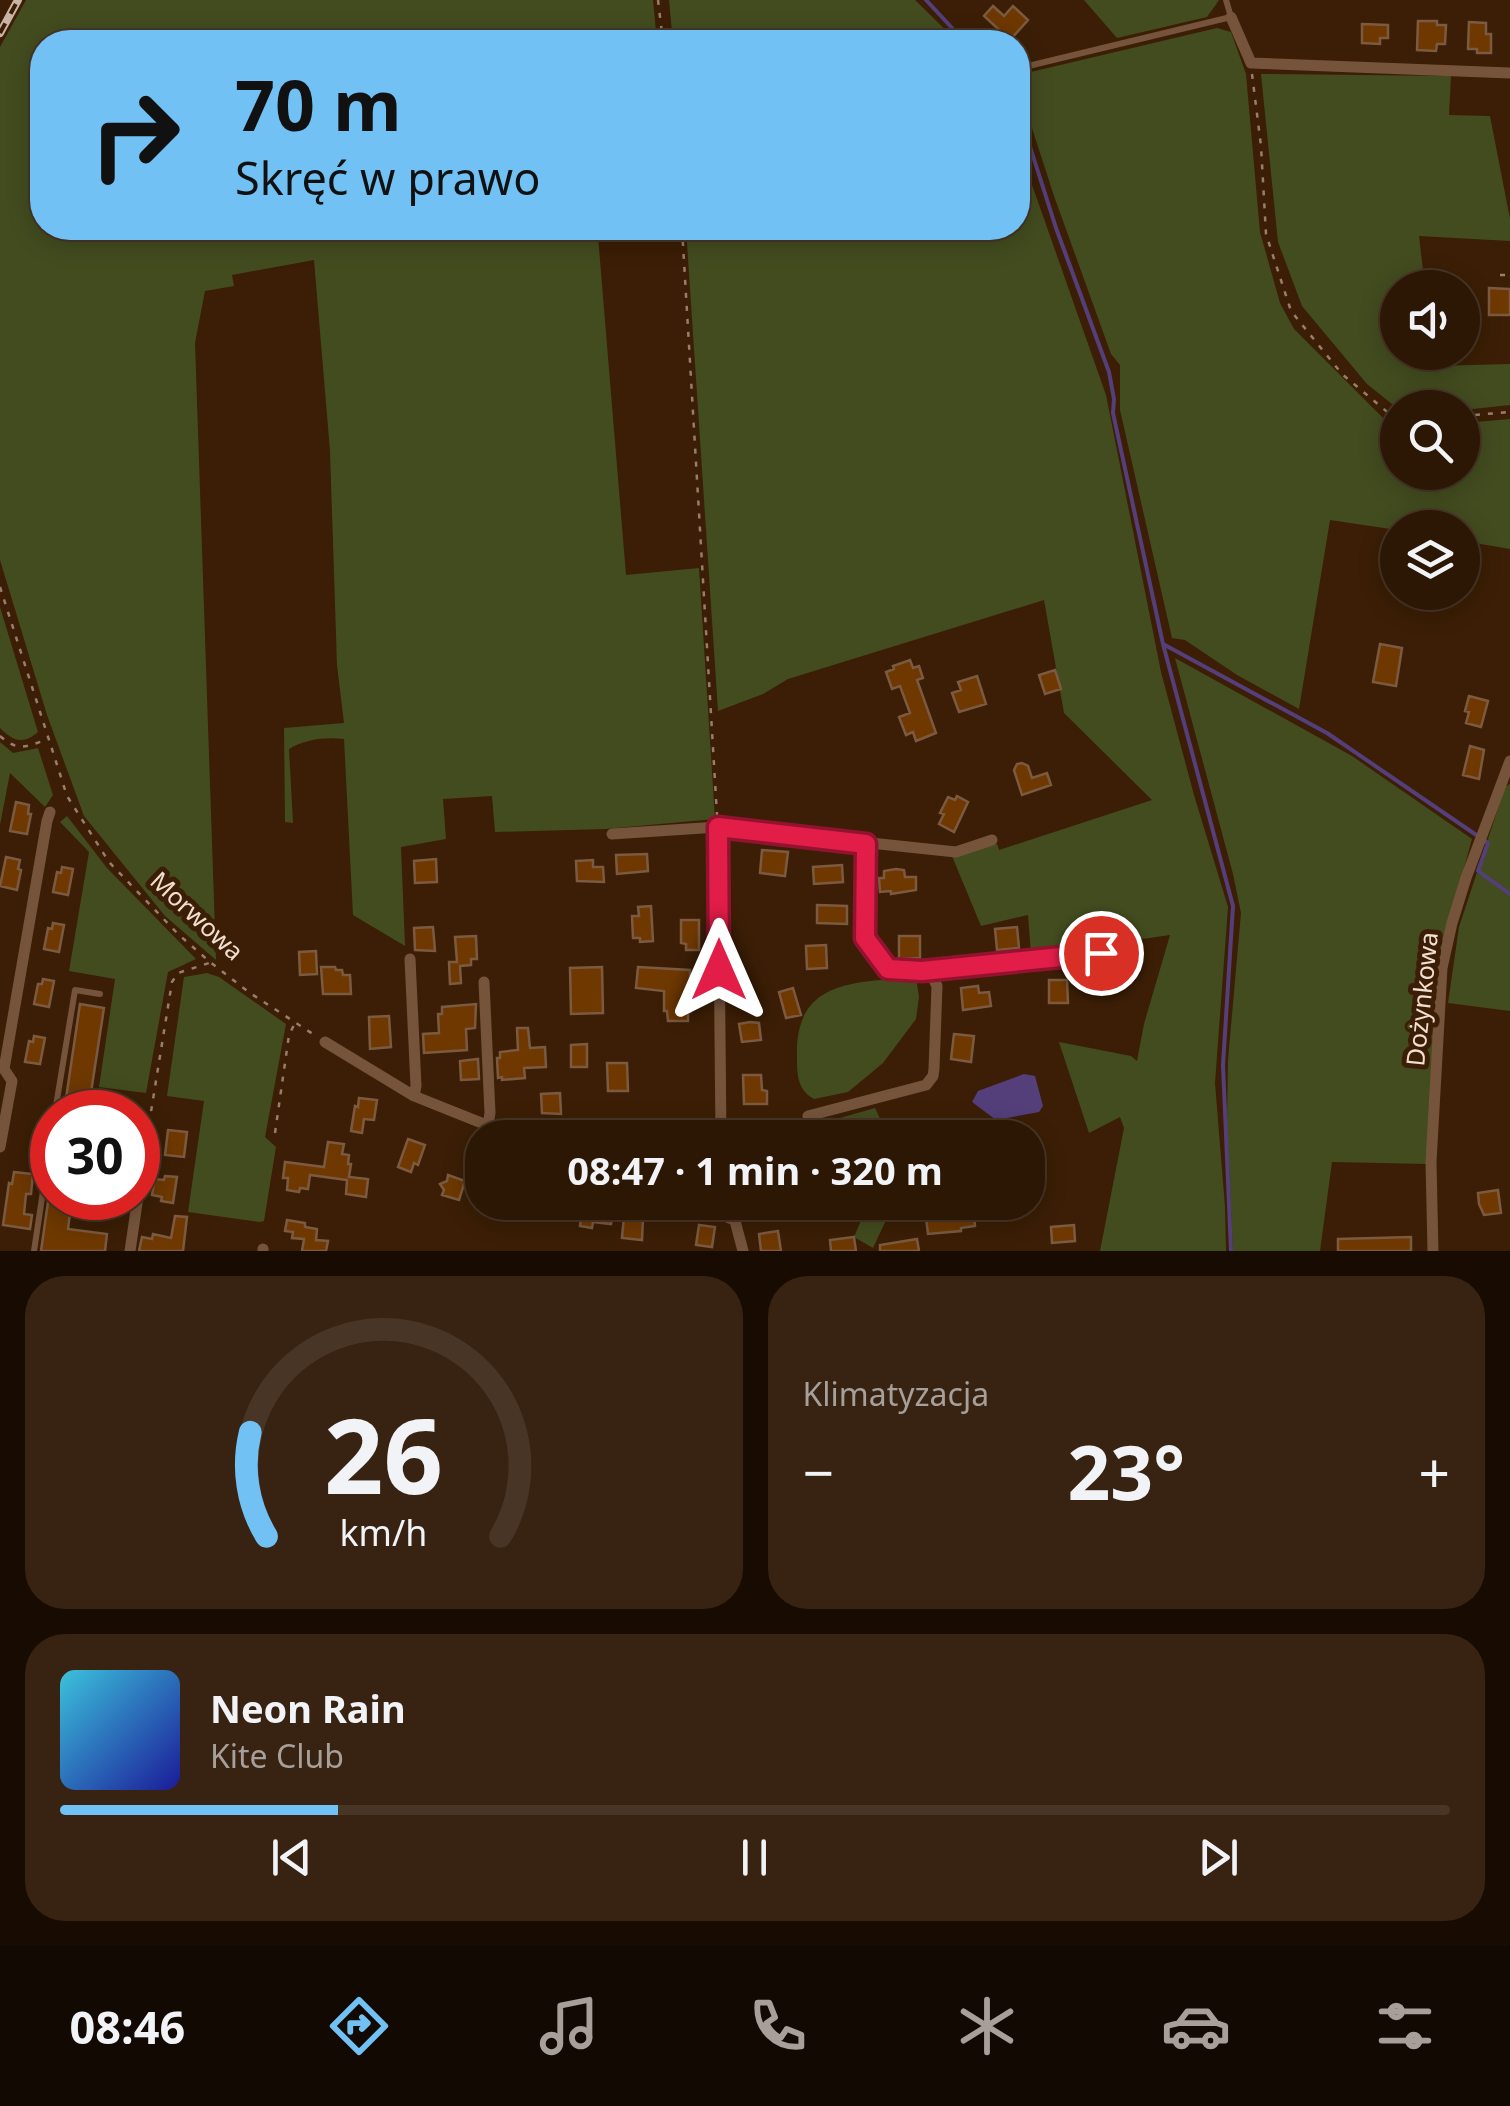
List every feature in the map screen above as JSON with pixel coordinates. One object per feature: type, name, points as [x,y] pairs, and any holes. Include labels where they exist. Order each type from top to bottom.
[{"type":"street","points":[[1231,17],[1251,63],[1510,73]]},
{"type":"street","name":"Dożynkowa","points":[[1433,1251],[1431,1162],[1442,968],[1452,923],[1510,761]]},
{"type":"street","points":[[0,1147],[12,1081],[4,1069],[50,812]]},
{"type":"street","points":[[718,827],[721,1120]]},
{"type":"street","points":[[612,834],[718,827],[956,852],[992,840]]},
{"type":"street","points":[[866,844],[865,938],[888,969],[922,971],[1101,953]]},
{"type":"street","points":[[410,959],[414,1096]]},
{"type":"street","points":[[808,1116],[926,1085],[934,1069],[937,986],[932,976],[922,971]]},
{"type":"street","points":[[484,982],[489,1120]]},
{"type":"street","points":[[325,1042],[414,1096],[473,1120]]},
{"type":"street","points":[[130,1251],[135,1220]]},
{"type":"street","points":[[734,1220],[743,1251]]},
{"type":"lane","points":[[1030,66],[1231,17],[1226,0]]},
{"type":"lane","points":[[59,1090],[75,990],[100,994]]},
{"type":"lane","points":[[34,1251],[39,1220]]},
{"type":"path","points":[[658,0],[662,30]]},
{"type":"path","points":[[1251,63],[1266,234],[1291,312],[1342,374],[1380,406]]},
{"type":"path","points":[[683,240],[718,827]]},
{"type":"path","points":[[1500,275],[1510,275]]},
{"type":"path","points":[[1480,414],[1510,412]]},
{"type":"path","name":"Morwowa","points":[[0,587],[72,805],[109,862],[210,962],[325,1042]]},
{"type":"path","points":[[0,736],[14,747],[24,748],[48,739]]},
{"type":"path","points":[[155,1090],[172,982],[178,973],[210,962]]},
{"type":"path","points":[[275,1133],[289,1035],[295,1023]]},
{"type":"green space","points":[[26,0],[653,0],[656,30],[30,30],[30,240],[598,240],[626,575],[699,568],[715,819],[605,829],[495,832],[492,796],[443,799],[446,839],[401,847],[405,946],[353,915],[344,739],[316,740],[289,749],[293,823],[285,822],[284,728],[344,723],[337,665],[330,451],[314,260],[232,275],[234,286],[205,291],[195,343],[216,960],[165,916],[84,816],[47,715],[0,560],[0,47]]},
{"type":"green space","points":[[669,0],[915,0],[946,30],[672,30]]},
{"type":"green space","points":[[1084,0],[1219,0],[1207,17],[1117,38]]},
{"type":"green space","points":[[1217,28],[1231,32],[1246,74],[1260,232],[1280,303],[1294,329],[1380,415],[1380,490],[1480,490],[1480,422],[1510,419],[1510,549],[1480,544],[1480,510],[1380,510],[1380,527],[1330,520],[1299,709],[1237,675],[1185,640],[1172,638],[1120,410],[1120,365],[1111,354],[1030,122],[1030,72]]},
{"type":"green space","points":[[1261,74],[1451,76],[1449,115],[1490,116],[1510,219],[1510,241],[1419,236],[1423,270],[1380,270],[1380,370],[1480,370],[1480,365],[1510,364],[1510,405],[1480,408],[1480,390],[1380,390],[1380,394],[1302,306],[1278,242]]},
{"type":"green space","points":[[1030,179],[1106,395],[1161,672],[1228,907],[1215,1083],[1226,1251],[1100,1251],[1124,1128],[1120,1117],[1089,1133],[1059,1042],[1131,1056],[1137,1061],[1170,935],[1031,955],[1028,915],[981,926],[952,856],[997,844],[999,850],[1152,800],[1064,713],[1044,600],[788,679],[763,694],[718,711],[687,240],[1030,240]]},
{"type":"green space","points":[[0,607],[38,732],[23,740],[0,728]]},
{"type":"green space","points":[[1175,658],[1352,756],[1472,839],[1438,962],[1428,1164],[1332,1162],[1320,1251],[1233,1251],[1228,1060],[1241,913]]},
{"type":"green space","points":[[0,742],[13,753],[38,748],[53,795],[45,807],[10,773],[0,825]]},
{"type":"green space","points":[[1510,784],[1510,1011],[1448,1003],[1459,927],[1505,787]]},
{"type":"green space","points":[[67,816],[107,868],[196,959],[168,972],[147,1090],[99,1087],[115,979],[69,971],[89,852],[60,822]]},
{"type":"green space","points":[[207,973],[219,977],[286,1024],[265,1137],[276,1147],[264,1221],[260,1222],[188,1212],[204,1101],[167,1096],[184,977]]},
{"type":"green space","points":[[916,977],[916,1019],[883,1063],[848,1092],[814,1099],[809,1095],[798,1077],[799,1032],[806,1012],[818,998],[852,984]]},
{"type":"green space","points":[[875,1108],[881,1120],[833,1120]]},
{"type":"green space","points":[[861,1220],[886,1220],[873,1248],[854,1237]]},
{"type":"shaded area","points":[[1024,1074],[1035,1076],[1043,1106],[1039,1112],[996,1120],[972,1102],[978,1091]]},
{"type":"building","points":[[993,6],[1004,16],[1013,6],[1028,20],[1019,30],[999,30],[984,16]]},
{"type":"building","points":[[1418,21],[1446,25],[1445,44],[1437,44],[1436,51],[1417,50]]},
{"type":"building","points":[[1469,22],[1486,23],[1486,34],[1491,34],[1491,53],[1468,49]]},
{"type":"building","points":[[1362,24],[1388,25],[1388,38],[1380,38],[1380,44],[1362,43]]},
{"type":"building","points":[[1489,288],[1510,289],[1510,315],[1489,315]]},
{"type":"building","points":[[1380,644],[1402,648],[1396,686],[1373,682]]},
{"type":"building","points":[[910,660],[913,668],[919,666],[923,678],[917,680],[936,733],[916,741],[913,732],[906,735],[899,717],[910,713],[900,686],[892,689],[886,672]]},
{"type":"building","points":[[1055,670],[1061,689],[1045,694],[1039,675]]},
{"type":"building","points":[[977,676],[986,704],[959,712],[952,693],[961,690],[958,682]]},
{"type":"building","points":[[1469,696],[1488,701],[1481,727],[1466,723]]},
{"type":"building","points":[[1470,746],[1484,750],[1479,779],[1463,775]]},
{"type":"building","points":[[1022,763],[1028,766],[1032,778],[1047,773],[1051,785],[1022,795],[1014,770]]},
{"type":"building","points":[[957,796],[968,802],[954,832],[939,824],[948,797],[955,800]]},
{"type":"building","points":[[16,802],[29,805],[27,834],[10,831]]},
{"type":"building","points":[[762,850],[788,852],[785,876],[760,873]]},
{"type":"building","points":[[647,854],[648,871],[617,874],[616,855]]},
{"type":"building","points":[[6,857],[20,860],[17,890],[0,886]]},
{"type":"building","points":[[436,859],[437,882],[415,883],[414,861]]},
{"type":"building","points":[[593,860],[593,867],[603,867],[604,882],[577,881],[576,861]]},
{"type":"building","points":[[842,865],[843,882],[814,884],[813,867]]},
{"type":"building","points":[[62,867],[73,869],[68,895],[53,892],[57,872],[61,873]]},
{"type":"building","points":[[904,870],[905,877],[916,877],[916,890],[880,892],[879,878],[884,878],[884,871]]},
{"type":"building","points":[[817,905],[847,906],[847,924],[817,923]]},
{"type":"building","points":[[651,906],[653,941],[640,942],[640,938],[633,938],[632,916],[639,916],[638,907]]},
{"type":"building","points":[[681,920],[699,920],[699,950],[686,950],[686,944],[681,943]]},
{"type":"building","points":[[53,923],[64,925],[59,952],[44,949],[48,928],[52,929]]},
{"type":"building","points":[[433,927],[435,951],[415,950],[414,928]]},
{"type":"building","points":[[1017,927],[1019,948],[997,950],[995,929]]},
{"type":"building","points":[[476,936],[477,959],[471,959],[471,965],[460,966],[461,983],[450,984],[449,962],[457,962],[455,937]]},
{"type":"building","points":[[899,936],[920,936],[920,958],[899,959]]},
{"type":"building","points":[[826,945],[827,968],[807,969],[806,946]]},
{"type":"building","points":[[316,951],[317,974],[300,975],[299,952]]},
{"type":"building","points":[[321,967],[335,967],[343,975],[350,975],[351,994],[323,994]]},
{"type":"building","points":[[602,967],[603,1013],[571,1014],[570,968]]},
{"type":"building","points":[[638,967],[690,970],[688,1021],[668,1021],[664,991],[636,988]]},
{"type":"building","points":[[43,979],[54,981],[49,1007],[34,1004],[38,984]]},
{"type":"building","points":[[1049,980],[1067,980],[1068,1003],[1049,1003]]},
{"type":"building","points":[[978,986],[979,993],[989,992],[991,1006],[963,1010],[961,988]]},
{"type":"building","points":[[793,988],[801,1015],[786,1018],[779,992]]},
{"type":"building","points":[[80,1004],[104,1008],[91,1090],[67,1090]]},
{"type":"building","points":[[476,1004],[475,1028],[466,1029],[467,1050],[424,1053],[423,1034],[439,1033],[438,1014],[442,1014],[442,1007]]},
{"type":"building","points":[[389,1016],[391,1047],[370,1049],[369,1017]]},
{"type":"building","points":[[759,1023],[761,1040],[742,1042],[739,1024]]},
{"type":"building","points":[[517,1028],[528,1028],[530,1048],[545,1047],[546,1067],[524,1068],[525,1078],[502,1080],[498,1078],[497,1058],[500,1052],[518,1050]]},
{"type":"building","points":[[954,1034],[974,1036],[971,1062],[951,1059]]},
{"type":"building","points":[[34,1036],[45,1038],[40,1064],[25,1062],[29,1041],[33,1042]]},
{"type":"building","points":[[587,1044],[587,1067],[571,1067],[571,1045]]},
{"type":"building","points":[[478,1059],[479,1079],[461,1080],[460,1061]]},
{"type":"building","points":[[607,1063],[627,1063],[628,1091],[608,1091]]},
{"type":"building","points":[[743,1075],[761,1075],[767,1104],[744,1104]]},
{"type":"building","points":[[560,1093],[561,1114],[542,1113],[541,1094]]},
{"type":"building","points":[[359,1098],[377,1100],[374,1120],[364,1119],[362,1133],[351,1131]]},
{"type":"building","points":[[168,1130],[187,1132],[184,1157],[165,1155]]},
{"type":"building","points":[[408,1139],[425,1145],[411,1172],[398,1167]]},
{"type":"building","points":[[328,1142],[344,1144],[342,1154],[349,1155],[351,1164],[349,1177],[368,1179],[366,1197],[346,1194],[347,1180],[310,1175],[308,1189],[287,1190],[288,1178],[283,1178],[285,1162],[324,1167]]},
{"type":"building","points":[[14,1172],[30,1174],[24,1214],[30,1215],[30,1229],[3,1225],[9,1183],[12,1184]]},
{"type":"building","points":[[448,1175],[465,1181],[459,1200],[442,1195],[440,1184],[447,1181]]},
{"type":"building","points":[[165,1176],[177,1177],[173,1203],[161,1201],[160,1180]]},
{"type":"building","points":[[1498,1190],[1501,1213],[1484,1215],[1478,1193]]},
{"type":"building","points":[[175,1216],[187,1217],[183,1251],[139,1251],[142,1237],[152,1239],[153,1234],[171,1238]]},
{"type":"building","points":[[45,1220],[69,1220],[68,1229],[107,1234],[105,1251],[41,1251]]},
{"type":"building","points":[[287,1220],[317,1229],[316,1240],[328,1241],[326,1251],[302,1251],[304,1239],[292,1238],[293,1232],[285,1231]]},
{"type":"building","points":[[581,1220],[612,1220],[611,1224],[593,1222],[592,1228],[580,1226]]},
{"type":"building","points":[[624,1220],[643,1220],[642,1240],[622,1238]]},
{"type":"building","points":[[926,1220],[974,1220],[975,1226],[961,1231],[928,1234]]},
{"type":"building","points":[[699,1225],[715,1227],[712,1247],[696,1245]]},
{"type":"building","points":[[1074,1225],[1075,1241],[1052,1243],[1051,1227]]},
{"type":"building","points":[[778,1231],[781,1251],[761,1251],[759,1234]]},
{"type":"building","points":[[854,1237],[856,1251],[831,1251],[830,1240]]},
{"type":"building","points":[[1411,1237],[1411,1251],[1338,1251],[1338,1239]]},
{"type":"building","points":[[917,1239],[919,1251],[880,1251],[880,1245]]},
{"type":"waterway","points":[[926,0],[954,30]]},
{"type":"waterway","points":[[1030,147],[1109,372],[1113,413],[1163,644],[1233,906],[1223,1065],[1231,1251]]},
{"type":"waterway","points":[[1163,644],[1327,733],[1488,843],[1478,871],[1510,894]]},
{"type":"railway","points":[[0,33],[18,0]]},
{"type":"route","points":[[719,970],[718,827],[866,844],[865,938],[888,969],[922,971],[1101,953]]}]
